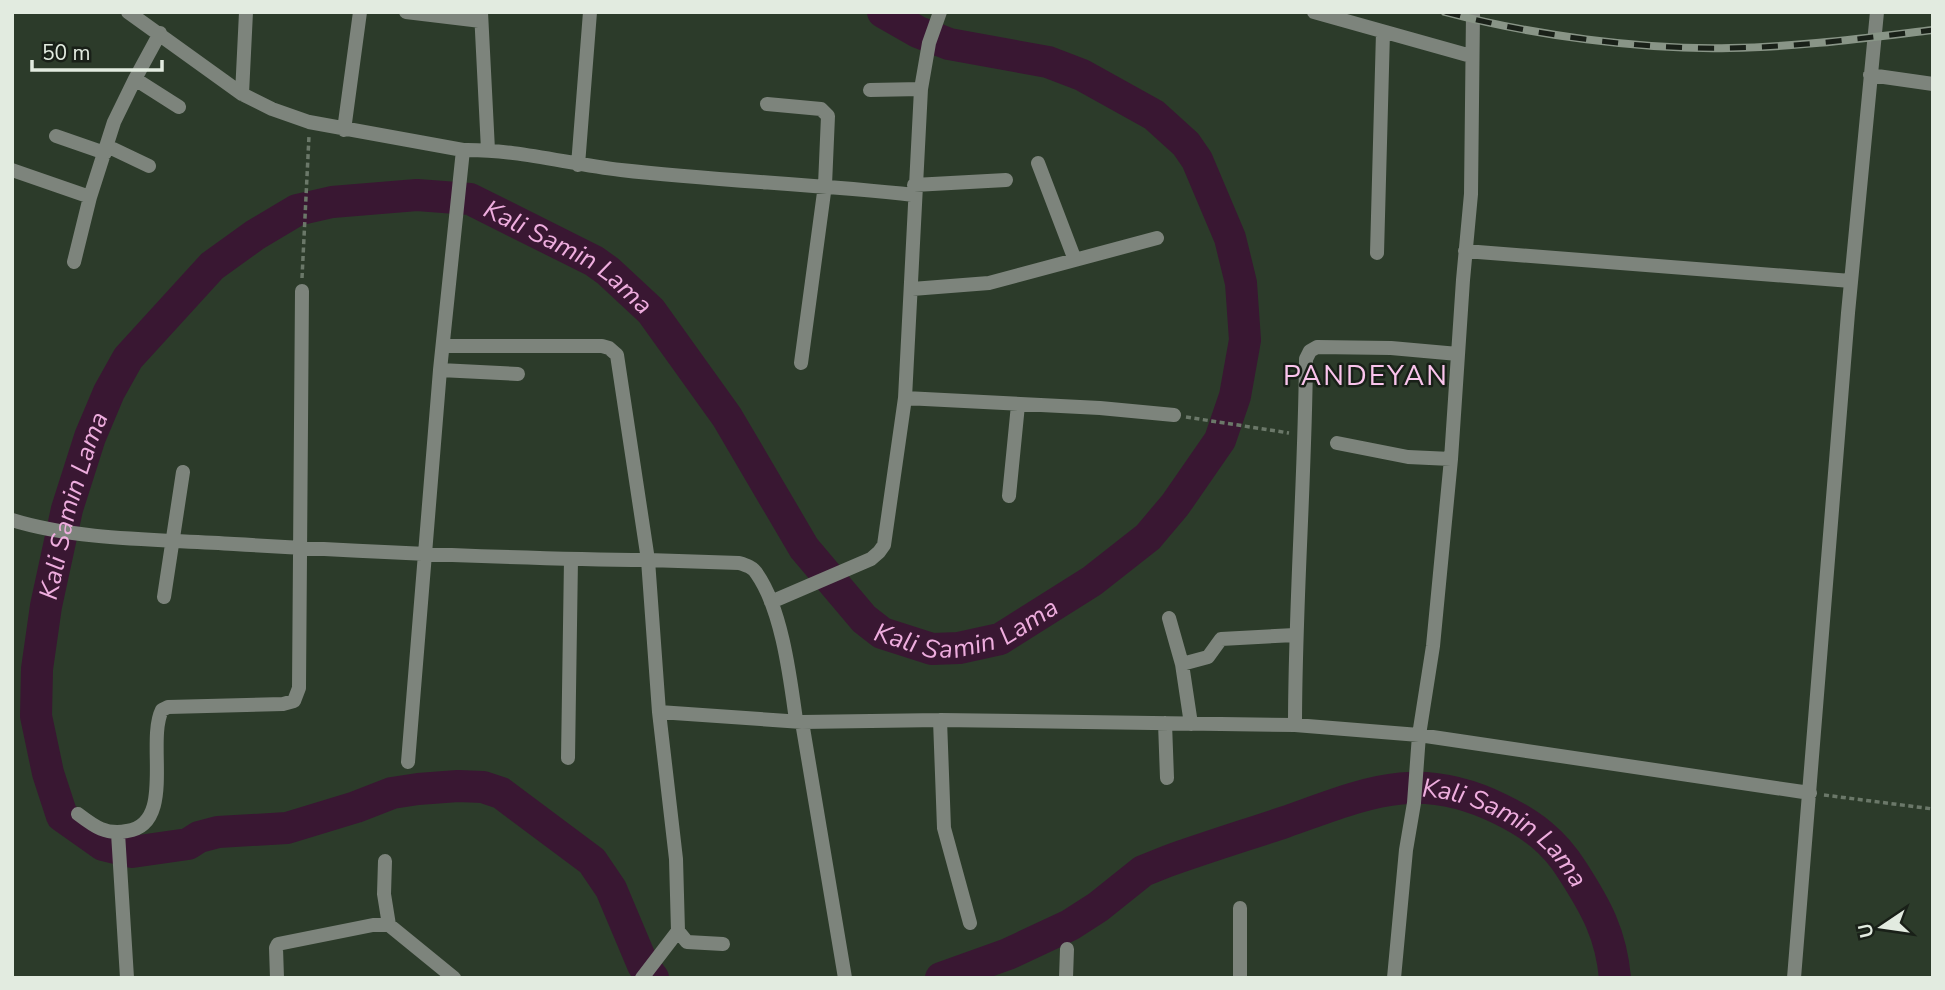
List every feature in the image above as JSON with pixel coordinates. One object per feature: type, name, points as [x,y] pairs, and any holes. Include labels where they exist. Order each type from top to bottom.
[{"type":"street","points":[[128,12],[242,94],[272,109],[309,122],[344,130],[463,150],[488,150],[623,170],[914,190],[1006,180]]},
{"type":"street","points":[[242,94],[246,12]]},
{"type":"street","points":[[344,130],[360,12]]},
{"type":"street","points":[[406,12],[481,17],[488,150]]},
{"type":"street","points":[[578,165],[590,12]]},
{"type":"street","points":[[771,602],[858,565],[875,556],[884,545],[905,398],[920,89],[931,37],[940,12]]},
{"type":"street","points":[[1314,12],[1471,56]]},
{"type":"street","points":[[1394,978],[1419,735],[1433,646],[1451,459],[1471,194],[1473,12]]},
{"type":"street","points":[[1794,978],[1851,281],[1877,12]]},
{"type":"street","points":[[1377,253],[1383,32]]},
{"type":"street","points":[[74,262],[90,197],[114,122],[160,33]]},
{"type":"street","points":[[1870,75],[1933,84]]},
{"type":"street","points":[[135,79],[180,107]]},
{"type":"street","points":[[870,90],[920,89]]},
{"type":"street","points":[[767,104],[821,109],[826,113],[825,185],[801,363]]},
{"type":"street","points":[[56,136],[106,149],[149,166]]},
{"type":"street","points":[[408,762],[440,370],[463,150]]},
{"type":"street","points":[[1038,163],[1075,260]]},
{"type":"street","points":[[12,170],[90,197]]},
{"type":"street","points":[[912,289],[977,286],[1157,238]]},
{"type":"street","points":[[1465,251],[1851,281]]},
{"type":"street","points":[[119,843],[150,817],[156,796],[156,741],[162,710],[168,707],[283,704],[294,701],[299,688],[302,291]]},
{"type":"street","points":[[443,346],[602,346],[617,355],[648,560],[659,712],[676,859],[678,932],[642,978]]},
{"type":"street","points":[[1295,725],[1295,635],[1306,436],[1306,359],[1313,348],[1391,348],[1458,354]]},
{"type":"street","points":[[440,370],[518,373]]},
{"type":"street","points":[[905,398],[1100,408],[1174,415]]},
{"type":"street","points":[[1009,496],[1018,405]]},
{"type":"street","points":[[1337,443],[1408,457],[1451,459]]},
{"type":"street","points":[[164,597],[183,472]]},
{"type":"street","points":[[12,520],[45,530],[69,533],[173,540],[572,559],[745,564],[757,573],[771,602],[788,664],[845,978]]},
{"type":"street","points":[[568,758],[572,559]]},
{"type":"street","points":[[1169,618],[1182,664],[1191,724]]},
{"type":"street","points":[[1182,664],[1208,656],[1224,639],[1295,635]]},
{"type":"street","points":[[659,712],[799,721],[940,720],[1295,725],[1419,735],[1810,793]]},
{"type":"street","points":[[940,720],[944,828],[970,923]]},
{"type":"street","points":[[1165,723],[1167,778]]},
{"type":"street","points":[[78,814],[119,843]]},
{"type":"street","points":[[119,843],[127,978]]},
{"type":"street","points":[[385,861],[383,894],[389,925]]},
{"type":"street","points":[[1240,908],[1240,978]]},
{"type":"street","points":[[278,978],[276,948],[280,943],[373,925],[389,925],[454,978]]},
{"type":"street","points":[[678,932],[687,942],[723,944]]},
{"type":"street","points":[[1066,978],[1067,949]]},
{"type":"path","points":[[302,291],[309,122]]},
{"type":"path","points":[[1174,415],[1306,436]]},
{"type":"path","points":[[1810,793],[1933,809]]},
{"type":"waterway","name":"Kali Samin Lama","points":[[653,978],[643,965],[611,889],[592,861],[501,793],[483,787],[458,786],[392,793],[287,828],[218,832],[199,837],[188,844],[132,852],[103,845],[62,816],[48,773],[36,716],[37,669],[46,606],[67,509],[90,437],[109,392],[128,358],[212,266],[255,235],[297,210],[332,202],[417,195],[470,199],[594,261],[651,311],[727,417],[804,548],[864,619],[882,633],[932,649],[959,648],[1000,639],[1092,581],[1148,537],[1175,505],[1220,440],[1235,396],[1245,340],[1241,283],[1230,238],[1197,160],[1186,144],[1154,115],[1082,75],[1048,62],[949,44],[918,32],[883,12]]},
{"type":"waterway","name":"Kali Samin Lama","points":[[941,978],[1008,954],[1070,925],[1098,907],[1143,871],[1341,802],[1391,790],[1417,788],[1443,790],[1500,809],[1532,827],[1549,842],[1581,883],[1595,909],[1606,934],[1615,978]]},
{"type":"railway","points":[[1445,12],[1550,34],[1623,44],[1696,48],[1806,44],[1933,30]]},
{"type":"district","name":"PANDEYAN","points":[[1366,375]]}]
